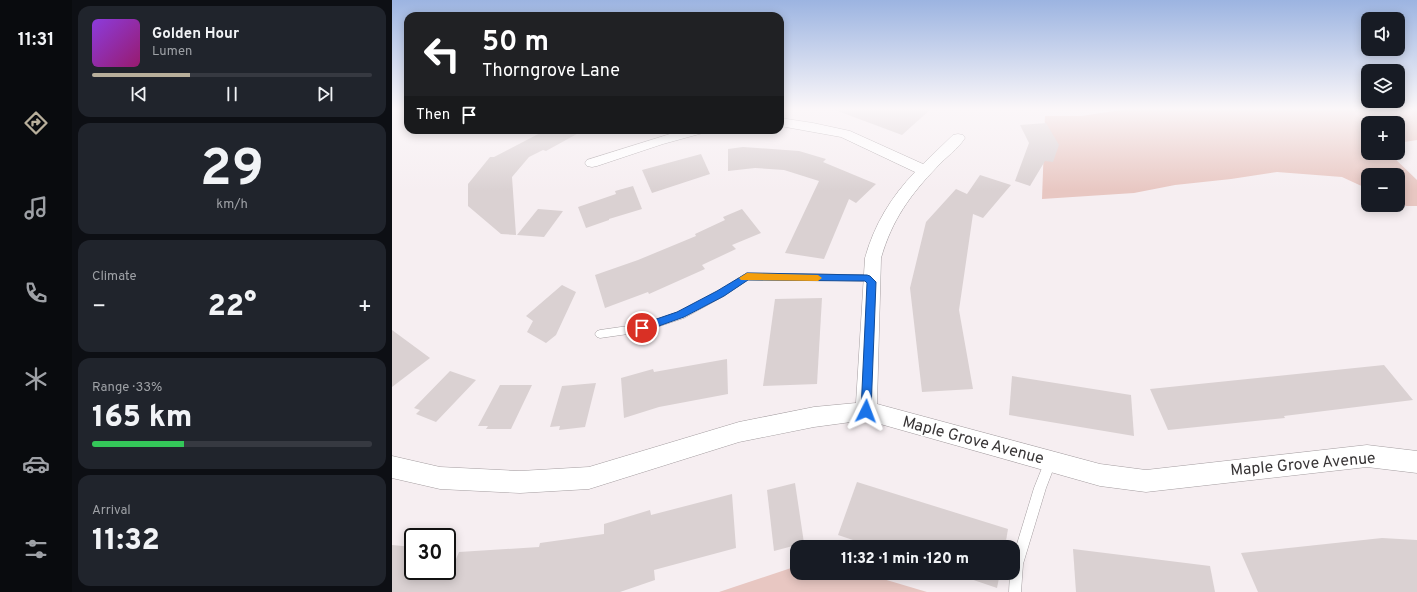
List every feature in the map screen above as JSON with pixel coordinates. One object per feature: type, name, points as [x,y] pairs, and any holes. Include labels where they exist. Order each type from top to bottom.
[{"type":"street","points":[[592,163],[678,136]]},
{"type":"street","points":[[849,136],[925,170]]},
{"type":"street","points":[[866,411],[873,258],[877,240],[889,216],[914,181],[958,138]]},
{"type":"street","name":"Maple Grove Avenue","points":[[392,466],[440,478],[520,482],[589,478],[739,432],[814,417],[866,411],[1100,475],[1146,481],[1368,456],[1417,462]]},
{"type":"lane","points":[[600,334],[642,328],[681,314],[721,294],[747,276],[867,278],[872,282]]},
{"type":"lane","points":[[1015,592],[1017,564],[1040,488],[1050,462]]},
{"type":"shaded area","points":[[1044,136],[1361,136],[1361,160],[1396,160],[1405,168],[1361,168],[1361,186],[1342,177],[1277,172],[1175,185],[1134,193],[1042,199]]},
{"type":"shaded area","points":[[1405,136],[1417,136],[1417,140],[1405,142]]},
{"type":"shaded area","points":[[1405,168],[1417,180],[1417,206],[1406,206]]},
{"type":"shaded area","points":[[790,568],[790,580],[887,580],[927,592],[719,592]]},
{"type":"building","points":[[535,136],[574,136],[546,151],[543,150],[529,157],[512,177],[516,235],[501,234],[468,206],[468,184],[490,157],[494,157]]},
{"type":"building","points":[[1025,136],[1053,136],[1059,145],[1053,162],[1045,161],[1030,186],[1015,181],[1029,143]]},
{"type":"building","points":[[743,147],[799,151],[826,159],[823,162],[876,184],[856,203],[849,199],[824,259],[785,253],[819,181],[784,170],[755,168],[728,171],[728,149]]},
{"type":"building","points":[[701,154],[710,174],[652,193],[642,170]]},
{"type":"building","points":[[980,175],[1011,185],[983,218],[973,214],[959,310],[973,389],[922,392],[910,288],[926,222],[956,189],[967,194]]},
{"type":"building","points":[[633,186],[642,209],[586,228],[578,207],[616,194],[615,191]]},
{"type":"building","points":[[538,209],[563,211],[544,237],[517,235]]},
{"type":"building","points":[[742,209],[761,233],[732,245],[736,249],[702,265],[705,269],[649,294],[648,292],[605,308],[595,275],[638,260],[696,236],[695,234],[725,220],[723,217]]},
{"type":"building","points":[[562,285],[576,292],[556,335],[546,343],[527,332],[533,321],[526,316]]},
{"type":"building","points":[[822,298],[817,384],[763,386],[775,299]]},
{"type":"building","points":[[392,330],[430,358],[392,387]]},
{"type":"building","points":[[727,359],[728,394],[659,407],[624,418],[621,378],[653,369],[654,372]]},
{"type":"building","points":[[1384,365],[1413,400],[1284,416],[1285,418],[1168,430],[1150,389]]},
{"type":"building","points":[[450,371],[476,380],[436,422],[416,414],[420,410],[414,408]]},
{"type":"building","points":[[1012,376],[1131,395],[1134,436],[1009,415]]},
{"type":"building","points":[[596,383],[585,427],[559,430],[560,426],[550,427],[562,386]]},
{"type":"building","points":[[500,385],[532,385],[511,429],[486,429],[488,426],[478,426]]},
{"type":"building","points":[[857,482],[1008,529],[1006,540],[853,540],[838,535]]},
{"type":"building","points":[[795,483],[804,540],[790,540],[790,547],[774,551],[767,490]]},
{"type":"building","points":[[732,494],[736,548],[654,570],[655,580],[620,592],[392,592],[392,545],[404,546],[404,580],[456,580],[456,559],[459,552],[539,547],[540,543],[604,534],[604,524],[650,510],[651,515]]},
{"type":"building","points":[[1382,538],[1417,540],[1417,592],[1258,592],[1241,553]]},
{"type":"building","points":[[1073,549],[1210,566],[1215,592],[1076,592]]},
{"type":"building","points":[[974,580],[999,580],[997,588]]},
{"type":"slow traffic","points":[[744,278],[747,276],[818,278]]},
{"type":"route","points":[[642,328],[681,314],[721,294],[747,276],[867,278],[872,282],[866,411]]}]
